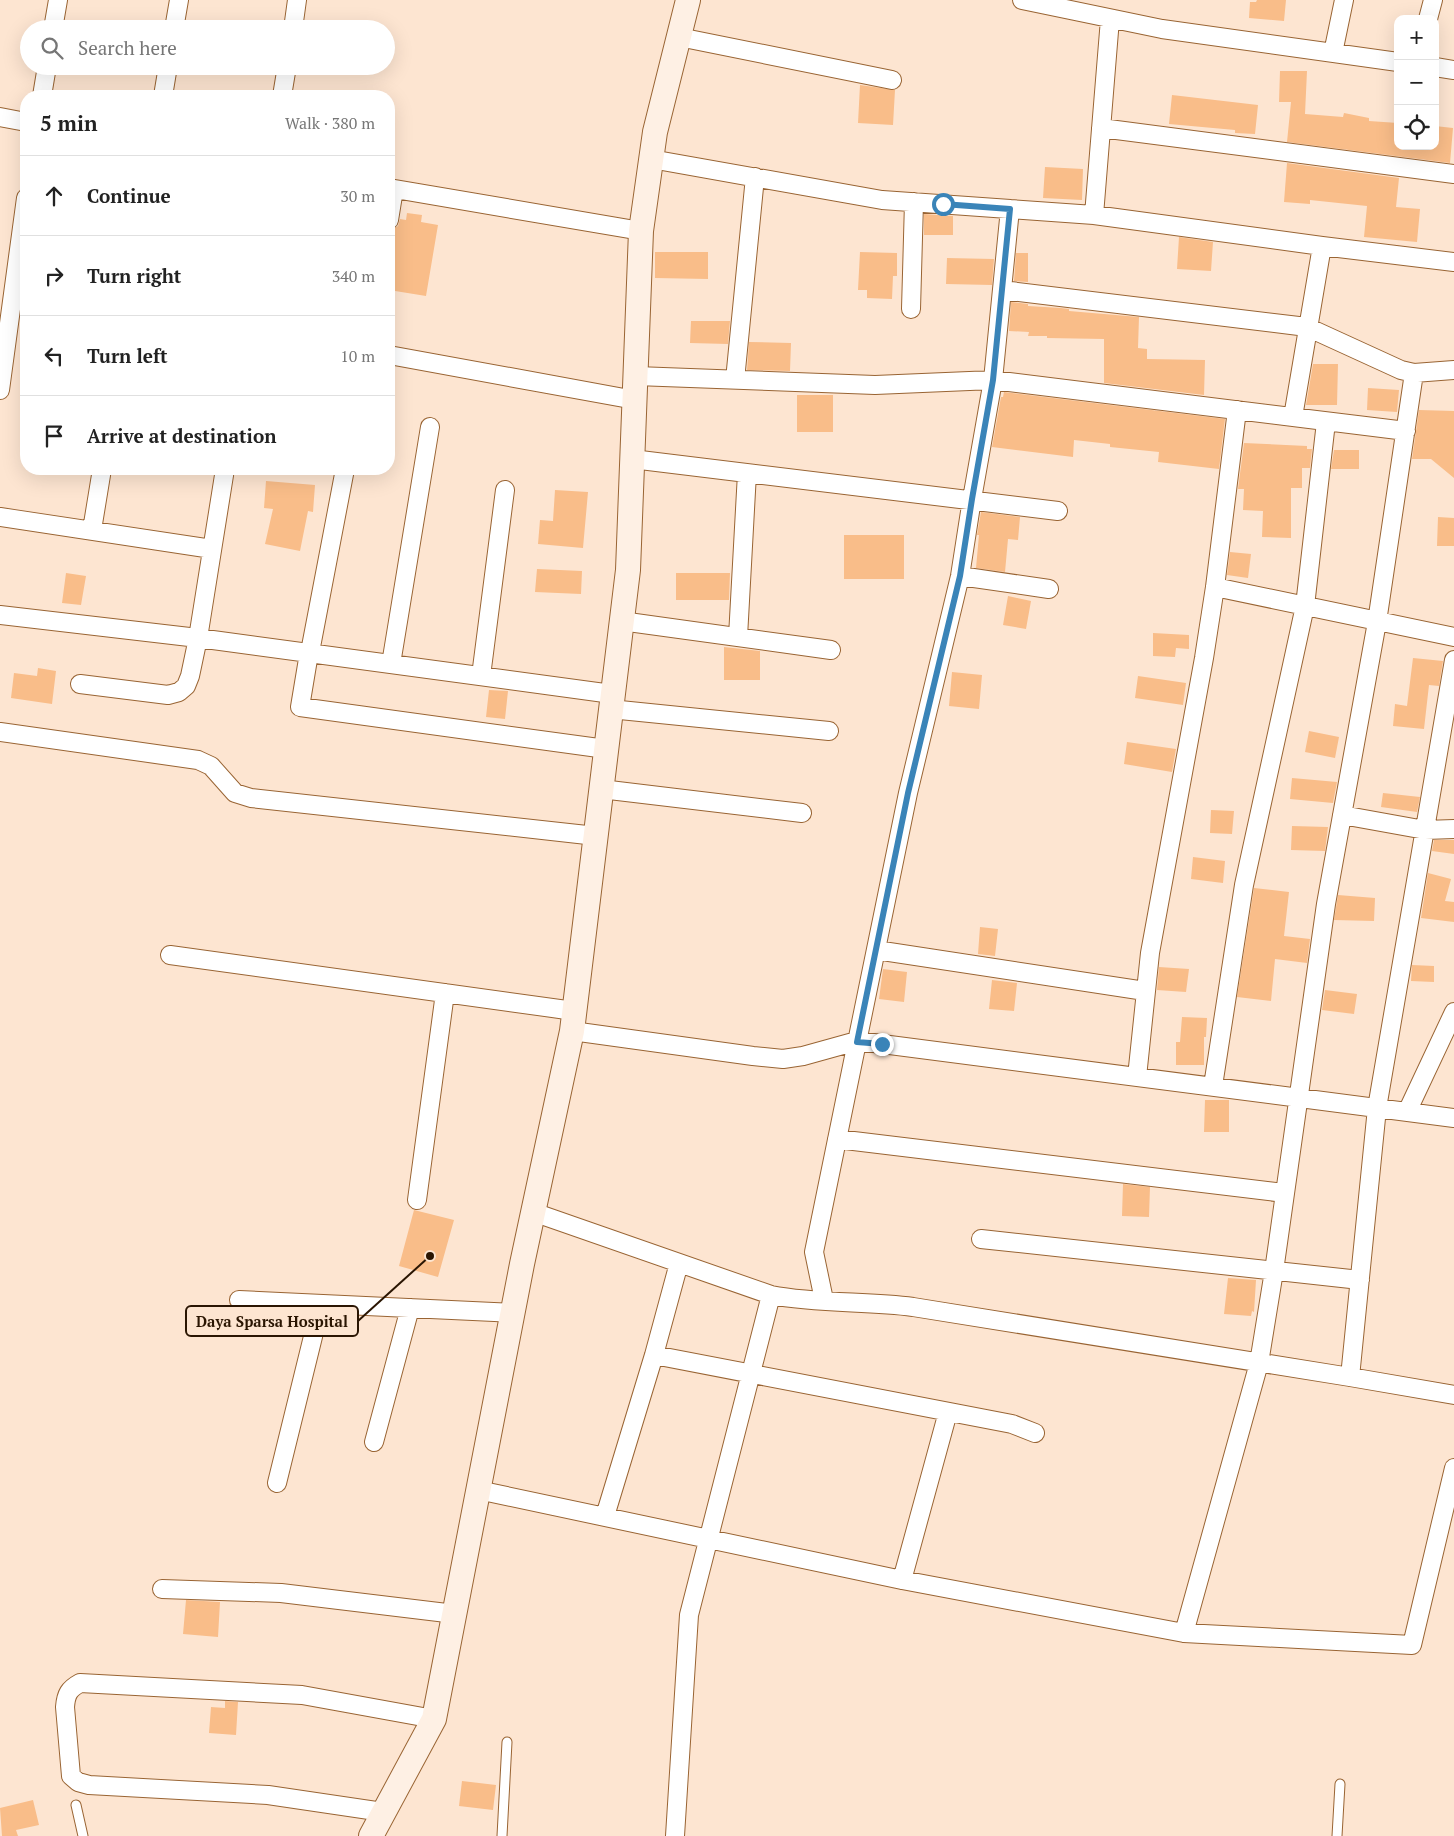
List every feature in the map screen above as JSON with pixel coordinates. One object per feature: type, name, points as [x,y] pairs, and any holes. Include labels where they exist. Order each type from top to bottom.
[{"type":"street","points":[[55,20],[58,0]]},
{"type":"street","points":[[176,20],[179,0]]},
{"type":"street","points":[[294,20],[297,0]]},
{"type":"street","points":[[371,1836],[434,1719],[533,1212],[573,1021],[628,570],[641,231],[655,132],[688,0]]},
{"type":"street","points":[[1022,0],[1040,2],[1162,29],[1394,61]]},
{"type":"street","points":[[1333,53],[1344,0]]},
{"type":"street","points":[[1429,15],[1433,0]]},
{"type":"street","points":[[1094,216],[1110,19]]},
{"type":"street","points":[[679,37],[892,80]]},
{"type":"street","points":[[1439,68],[1454,70]]},
{"type":"street","points":[[43,90],[46,75]]},
{"type":"street","points":[[164,90],[166,75]]},
{"type":"street","points":[[283,90],[286,75]]},
{"type":"street","points":[[0,117],[20,121]]},
{"type":"street","points":[[1101,128],[1454,174]]},
{"type":"street","points":[[651,159],[882,200],[1094,216],[1454,262]]},
{"type":"street","points":[[735,380],[755,177]]},
{"type":"street","points":[[395,189],[641,231]]},
{"type":"street","points":[[911,309],[914,202]]},
{"type":"street","points":[[824,1300],[814,1252],[908,793],[960,576],[993,380],[1010,209]]},
{"type":"street","points":[[0,390],[4,321],[20,232]]},
{"type":"street","points":[[1293,417],[1322,246]]},
{"type":"street","points":[[1002,290],[1307,327],[1401,370],[1414,373],[1454,370]]},
{"type":"street","points":[[395,355],[635,400]]},
{"type":"street","points":[[1184,1633],[1259,1363],[1274,1271],[1326,904],[1377,622],[1414,373]]},
{"type":"street","points":[[636,376],[875,385],[993,380],[1406,431]]},
{"type":"street","points":[[1137,1077],[1150,953],[1204,658],[1215,587],[1237,410]]},
{"type":"street","points":[[1212,1086],[1244,885],[1305,606],[1326,422]]},
{"type":"street","points":[[391,664],[430,427]]},
{"type":"street","points":[[632,459],[1058,510]]},
{"type":"street","points":[[738,637],[747,473]]},
{"type":"street","points":[[92,530],[101,475]]},
{"type":"street","points":[[80,684],[168,695],[179,692],[186,686],[198,638],[224,475]]},
{"type":"street","points":[[344,475],[300,707],[606,749]]},
{"type":"street","points":[[481,676],[505,490]]},
{"type":"street","points":[[0,517],[212,549]]},
{"type":"street","points":[[960,576],[1049,589]]},
{"type":"street","points":[[1215,587],[1454,638]]},
{"type":"street","points":[[0,615],[198,638],[481,676],[611,702],[828,731]]},
{"type":"street","points":[[621,621],[831,650]]},
{"type":"street","points":[[1350,1377],[1377,1108],[1454,660]]},
{"type":"street","points":[[0,732],[198,760],[210,766],[235,793],[251,798],[596,836]]},
{"type":"street","points":[[601,789],[802,813]]},
{"type":"street","points":[[1342,815],[1425,830],[1454,829]]},
{"type":"street","points":[[876,950],[1145,991]]},
{"type":"street","points":[[170,955],[445,993],[573,1021],[753,1056],[783,1059],[804,1056],[857,1042],[1454,1118]]},
{"type":"street","points":[[417,1200],[445,993]]},
{"type":"street","points":[[1407,1112],[1454,1012]]},
{"type":"street","points":[[837,1139],[1284,1193]]},
{"type":"street","points":[[533,1212],[770,1295],[792,1299],[884,1303],[913,1307],[1454,1395]]},
{"type":"street","points":[[980,1239],[1360,1280]]},
{"type":"street","points":[[605,1516],[654,1355],[679,1263]]},
{"type":"street","points":[[675,1836],[689,1615],[770,1295]]},
{"type":"street","points":[[239,1300],[513,1314]]},
{"type":"street","points":[[277,1482],[321,1304]]},
{"type":"street","points":[[374,1442],[410,1308]]},
{"type":"street","points":[[654,1355],[1012,1424],[1035,1433]]},
{"type":"street","points":[[902,1580],[948,1412]]},
{"type":"street","points":[[478,1490],[902,1580],[1184,1633],[1412,1645],[1454,1468]]},
{"type":"street","points":[[162,1589],[281,1593],[455,1614]]},
{"type":"street","points":[[383,1812],[268,1795],[98,1785],[78,1782],[71,1776],[65,1707],[66,1697],[71,1688],[80,1683],[302,1695],[434,1719]]},
{"type":"lane","points":[[502,1836],[507,1742]]},
{"type":"lane","points":[[1338,1836],[1340,1784]]},
{"type":"lane","points":[[76,1805],[83,1836]]},
{"type":"building","points":[[1257,0],[1286,0],[1284,21],[1249,18],[1250,2],[1256,2]]},
{"type":"building","points":[[1280,71],[1307,71],[1305,114],[1343,117],[1344,113],[1369,118],[1369,121],[1394,123],[1394,150],[1439,150],[1439,126],[1453,128],[1450,163],[1287,142],[1291,102],[1279,102]]},
{"type":"building","points":[[860,85],[895,90],[893,125],[858,123]]},
{"type":"building","points":[[1172,95],[1258,105],[1255,134],[1235,133],[1235,130],[1169,124]]},
{"type":"building","points":[[1287,163],[1399,178],[1396,207],[1420,209],[1417,242],[1364,237],[1367,206],[1310,200],[1310,204],[1284,202]]},
{"type":"building","points":[[1045,167],[1083,169],[1082,200],[1043,198]]},
{"type":"building","points":[[407,213],[422,215],[421,222],[438,225],[426,296],[395,291],[395,228],[398,226],[400,219],[406,220]]},
{"type":"building","points":[[924,214],[953,216],[953,235],[924,235]]},
{"type":"building","points":[[1179,237],[1213,242],[1211,271],[1177,269]]},
{"type":"building","points":[[655,252],[708,252],[708,279],[655,278]]},
{"type":"building","points":[[860,252],[897,253],[897,276],[893,276],[892,299],[867,298],[867,290],[858,290]]},
{"type":"building","points":[[1016,253],[1028,253],[1028,282],[1014,281]]},
{"type":"building","points":[[947,258],[994,259],[992,285],[946,284]]},
{"type":"building","points":[[1011,302],[1028,304],[1028,306],[1069,309],[1069,311],[1139,317],[1138,348],[1147,349],[1147,359],[1205,360],[1204,395],[1104,383],[1104,339],[1047,338],[1047,336],[1028,336],[1029,332],[1009,331]]},
{"type":"building","points":[[691,321],[730,321],[728,344],[690,343]]},
{"type":"building","points":[[749,342],[791,343],[790,371],[747,370]]},
{"type":"building","points":[[1313,364],[1338,364],[1337,405],[1306,405]]},
{"type":"building","points":[[1368,388],[1399,390],[1397,412],[1367,410]]},
{"type":"building","points":[[1004,392],[1225,419],[1219,469],[1158,462],[1159,452],[1110,447],[1110,444],[1074,440],[1073,457],[992,447],[1001,397],[1003,397]]},
{"type":"building","points":[[797,395],[833,395],[833,432],[797,432]]},
{"type":"building","points":[[1419,410],[1454,411],[1454,478],[1431,459],[1412,459]]},
{"type":"building","points":[[1244,443],[1307,446],[1307,449],[1312,449],[1310,468],[1302,468],[1302,488],[1291,488],[1291,538],[1262,537],[1263,511],[1243,510],[1244,489],[1238,489]]},
{"type":"building","points":[[1334,450],[1359,450],[1359,469],[1331,469]]},
{"type":"building","points":[[266,481],[315,485],[313,512],[308,511],[300,551],[265,544],[273,509],[264,508]]},
{"type":"building","points":[[555,490],[588,492],[583,548],[538,544],[540,520],[553,521]]},
{"type":"building","points":[[981,512],[1020,517],[1018,540],[1008,539],[1005,572],[976,568],[979,535],[977,535]]},
{"type":"building","points":[[1438,517],[1454,518],[1454,546],[1437,546]]},
{"type":"building","points":[[844,535],[904,535],[904,579],[844,579]]},
{"type":"building","points":[[1230,552],[1251,554],[1248,578],[1227,575]]},
{"type":"building","points":[[537,569],[582,571],[581,594],[535,592]]},
{"type":"building","points":[[66,573],[86,576],[81,605],[62,603]]},
{"type":"building","points":[[676,573],[730,573],[729,600],[676,600]]},
{"type":"building","points":[[1008,596],[1031,601],[1026,629],[1003,625]]},
{"type":"building","points":[[1153,633],[1189,635],[1189,649],[1176,648],[1175,657],[1153,656]]},
{"type":"building","points":[[724,647],[760,651],[760,680],[724,680]]},
{"type":"building","points":[[1413,658],[1443,661],[1439,686],[1429,685],[1424,729],[1393,726],[1395,704],[1407,706]]},
{"type":"building","points":[[38,668],[56,671],[52,704],[11,698],[14,673],[37,676]]},
{"type":"building","points":[[952,672],[982,675],[979,709],[949,706]]},
{"type":"building","points":[[1138,676],[1186,683],[1183,705],[1135,698]]},
{"type":"building","points":[[489,690],[508,691],[505,719],[486,717]]},
{"type":"building","points":[[1309,731],[1339,737],[1335,758],[1305,752]]},
{"type":"building","points":[[1127,742],[1176,749],[1172,772],[1124,764]]},
{"type":"building","points":[[1292,778],[1337,782],[1333,803],[1290,799]]},
{"type":"building","points":[[1383,793],[1420,797],[1417,812],[1381,807]]},
{"type":"building","points":[[1211,810],[1234,811],[1232,834],[1210,833]]},
{"type":"building","points":[[1292,826],[1328,827],[1325,851],[1291,850]]},
{"type":"building","points":[[1434,840],[1454,840],[1454,854],[1432,851]]},
{"type":"building","points":[[1193,857],[1225,861],[1223,883],[1191,879]]},
{"type":"building","points":[[1428,873],[1451,879],[1445,901],[1454,902],[1454,922],[1421,918]]},
{"type":"building","points":[[1254,888],[1289,892],[1284,936],[1310,939],[1307,963],[1275,959],[1271,1001],[1237,997]]},
{"type":"building","points":[[1338,895],[1375,898],[1374,921],[1334,920]]},
{"type":"building","points":[[980,927],[998,929],[995,956],[978,954]]},
{"type":"building","points":[[1412,965],[1434,966],[1434,982],[1411,981]]},
{"type":"building","points":[[1159,967],[1189,969],[1186,992],[1157,990]]},
{"type":"building","points":[[883,969],[907,972],[904,1002],[879,999]]},
{"type":"building","points":[[992,980],[1017,983],[1014,1011],[989,1009]]},
{"type":"building","points":[[1325,990],[1357,994],[1354,1014],[1322,1010]]},
{"type":"building","points":[[1182,1017],[1207,1018],[1206,1037],[1204,1037],[1204,1065],[1176,1065],[1176,1042],[1180,1042]]},
{"type":"building","points":[[1205,1100],[1229,1100],[1229,1132],[1204,1132]]},
{"type":"building","points":[[1123,1184],[1150,1187],[1149,1217],[1122,1216]]},
{"type":"building","points":[[414,1210],[454,1220],[438,1277],[399,1266]]},
{"type":"building","points":[[1228,1278],[1256,1280],[1254,1312],[1252,1311],[1251,1316],[1224,1314]]},
{"type":"building","points":[[186,1600],[220,1602],[218,1637],[183,1634]]},
{"type":"building","points":[[225,1701],[238,1702],[236,1735],[209,1733],[211,1707],[225,1708]]},
{"type":"building","points":[[462,1781],[496,1785],[493,1810],[459,1806]]},
{"type":"building","points":[[33,1800],[39,1825],[16,1830],[18,1836],[2,1836],[0,1808]]},
{"type":"place","name":"Daya Sparsa Hospital","points":[[430,1256]]},
{"type":"route","points":[[882,1044],[857,1042],[908,793],[960,576],[993,380],[1010,209],[943,204]]}]
